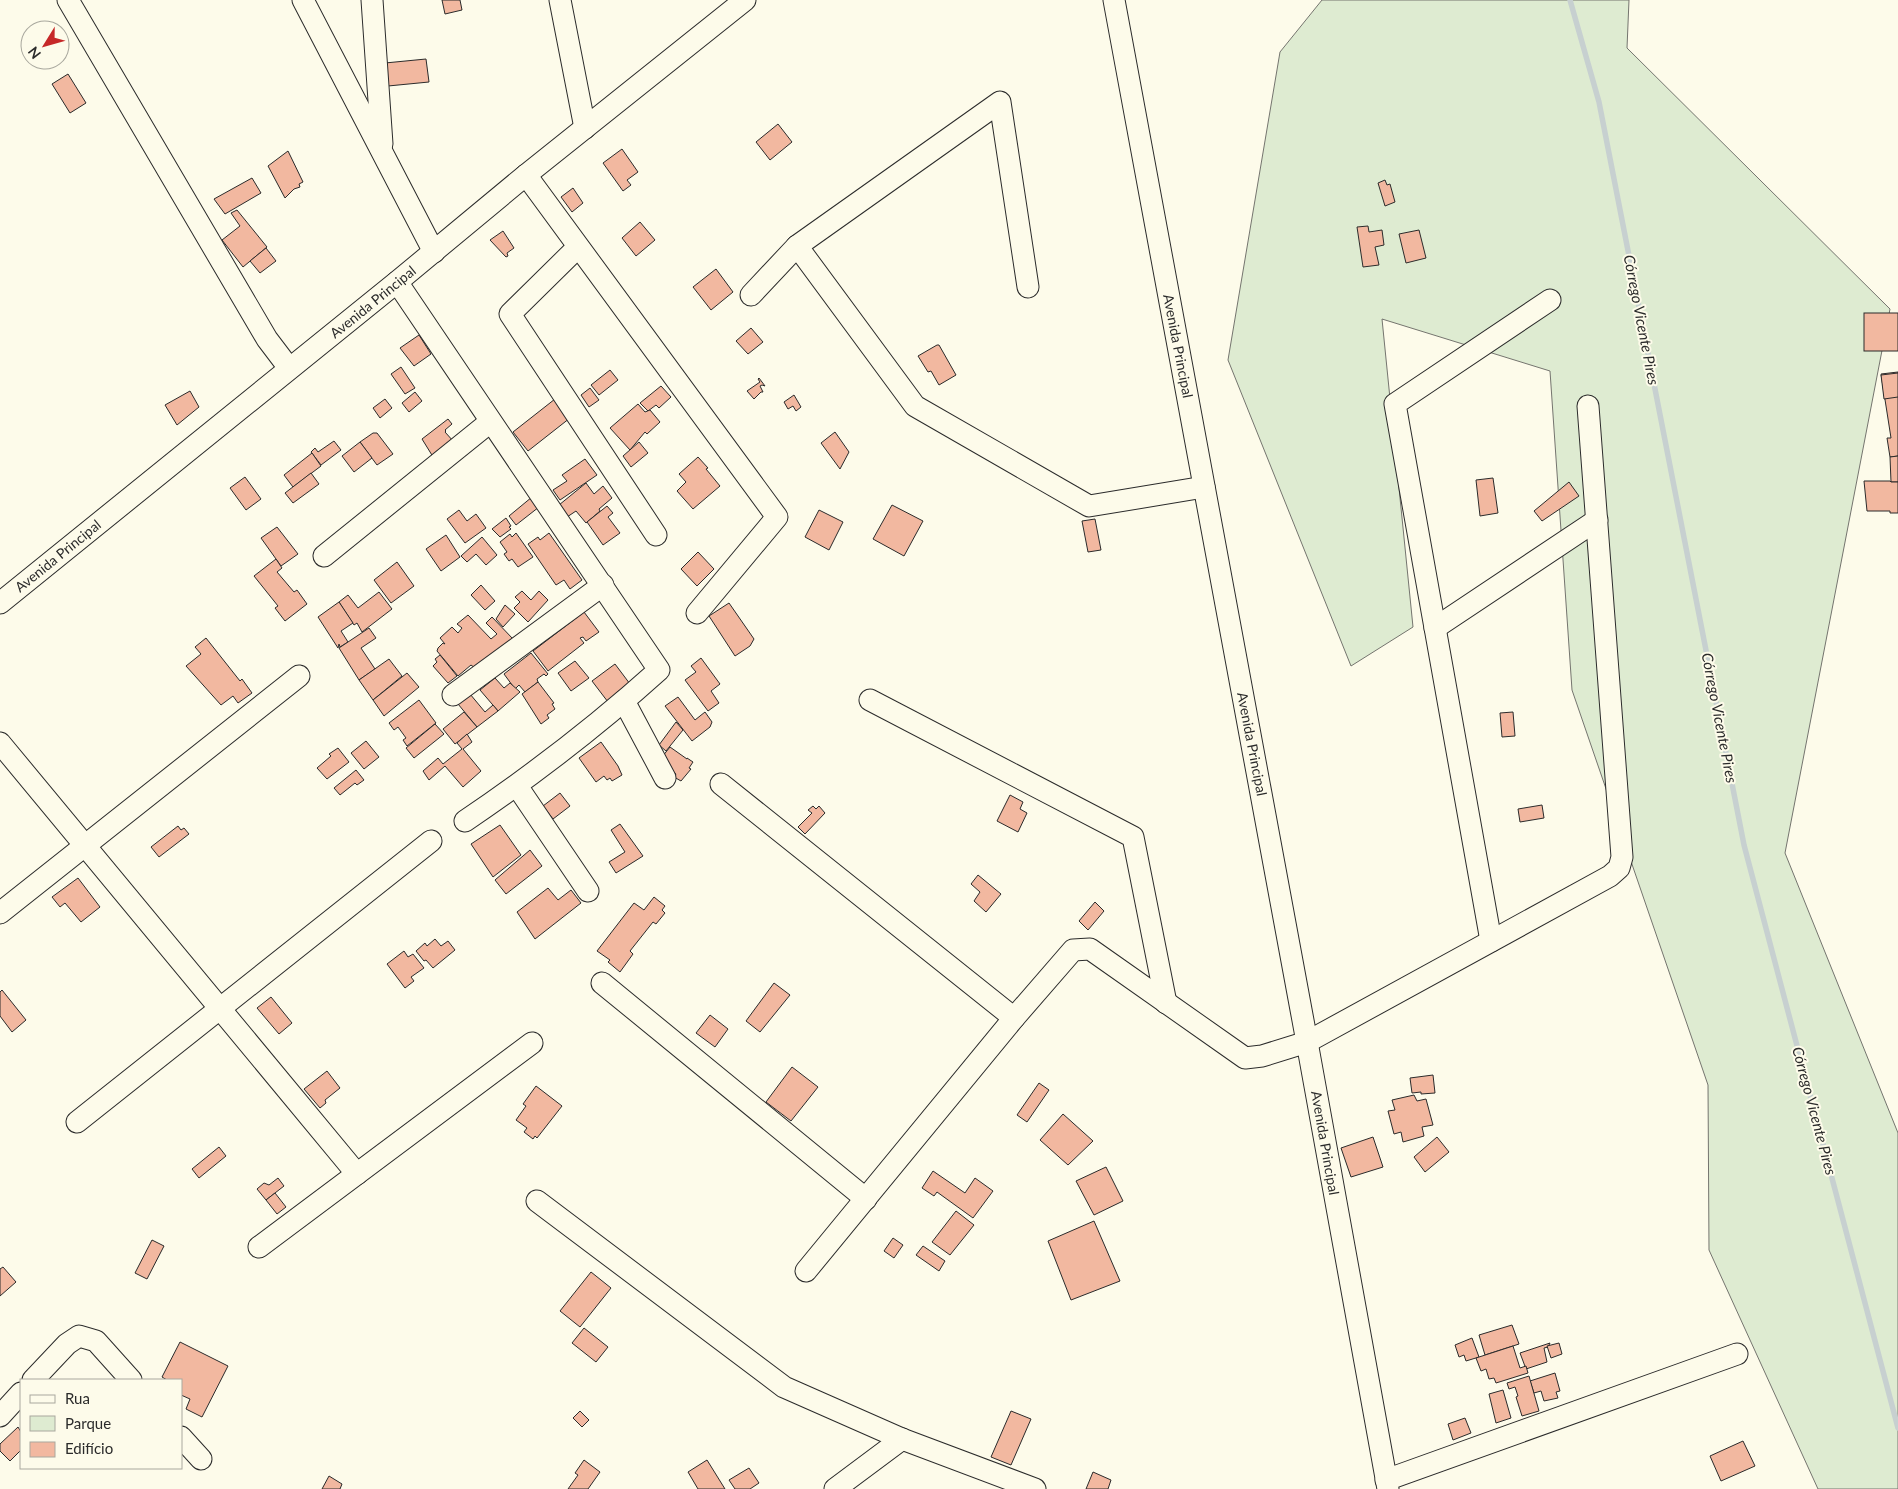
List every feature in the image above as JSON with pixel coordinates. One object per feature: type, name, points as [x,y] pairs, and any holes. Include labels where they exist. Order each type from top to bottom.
[{"type":"street","points":[[68,0],[267,339],[289,368]]},
{"type":"street","points":[[303,0],[434,252]]},
{"type":"street","points":[[372,0],[382,151]]},
{"type":"street","points":[[560,0],[585,128]]},
{"type":"street","name":"Avenida Principal","points":[[0,603],[434,252],[526,175],[745,0]]},
{"type":"street","name":"Avenida Principal","points":[[1114,0],[1387,1485]]},
{"type":"street","points":[[752,295],[796,246],[1000,102],[1028,287]]},
{"type":"street","points":[[526,175],[777,517],[696,614]]},
{"type":"street","points":[[796,246],[915,406],[1089,506],[1204,487]]},
{"type":"street","points":[[578,247],[510,314],[656,535]]},
{"type":"street","points":[[397,282],[659,670],[624,701],[517,786],[465,821]]},
{"type":"street","points":[[1491,941],[1395,404],[1550,300]]},
{"type":"street","points":[[806,1271],[1014,1018],[1073,950],[1090,949],[1245,1058],[1262,1056],[1307,1042],[1610,876],[1619,868],[1622,857],[1588,406]]},
{"type":"street","points":[[324,556],[490,422]]},
{"type":"street","points":[[1435,628],[1597,520]]},
{"type":"street","points":[[454,695],[603,585]]},
{"type":"street","points":[[0,914],[84,845],[300,676]]},
{"type":"street","points":[[870,700],[1133,837],[1166,1003]]},
{"type":"street","points":[[624,701],[665,778]]},
{"type":"street","points":[[0,743],[357,1174]]},
{"type":"street","points":[[720,784],[1014,1018]]},
{"type":"street","points":[[517,786],[588,891]]},
{"type":"street","points":[[77,1122],[431,841]]},
{"type":"street","points":[[602,984],[866,1199]]},
{"type":"street","points":[[260,1247],[532,1043]]},
{"type":"street","points":[[537,1201],[784,1387],[902,1439],[1035,1489]]},
{"type":"street","points":[[34,1379],[67,1344],[79,1336],[96,1341],[130,1379]]},
{"type":"street","points":[[1387,1485],[1737,1354]]},
{"type":"street","points":[[0,1416],[20,1394]]},
{"type":"street","points":[[182,1438],[201,1459]]},
{"type":"street","points":[[835,1489],[902,1439]]},
{"type":"green space","points":[[1322,0],[1629,0],[1627,48],[1890,309],[1785,853],[1898,1133],[1898,1489],[1818,1489],[1709,1250],[1708,1085],[1572,690],[1550,371],[1382,319],[1413,627],[1351,666],[1228,360],[1280,52]]},
{"type":"building","points":[[442,0],[460,0],[462,10],[445,14]]},
{"type":"building","points":[[426,59],[429,82],[388,86],[385,63]]},
{"type":"building","points":[[68,74],[86,103],[70,113],[52,84]]},
{"type":"building","points":[[778,124],[792,142],[770,160],[756,142]]},
{"type":"building","points":[[622,149],[638,172],[627,180],[631,185],[623,191],[603,163]]},
{"type":"building","points":[[288,151],[303,182],[299,184],[300,187],[294,189],[285,198],[268,166]]},
{"type":"building","points":[[252,178],[261,193],[225,214],[214,199]]},
{"type":"building","points":[[1385,180],[1387,185],[1390,184],[1395,202],[1385,206],[1378,183]]},
{"type":"building","points":[[573,188],[583,203],[572,212],[561,197]]},
{"type":"building","points":[[237,210],[267,247],[243,267],[222,240],[240,226],[231,213]]},
{"type":"building","points":[[640,222],[655,240],[636,256],[622,238]]},
{"type":"building","points":[[1368,226],[1369,232],[1382,230],[1384,245],[1375,247],[1379,265],[1363,267],[1357,227]]},
{"type":"building","points":[[1419,230],[1426,258],[1406,263],[1399,234]]},
{"type":"building","points":[[503,231],[514,248],[507,253],[508,256],[506,257],[490,240]]},
{"type":"building","points":[[266,248],[276,261],[260,273],[250,261]]},
{"type":"building","points":[[716,269],[733,292],[711,310],[693,287]]},
{"type":"building","points":[[1864,313],[1898,313],[1898,351],[1864,351]]},
{"type":"building","points":[[751,328],[763,342],[748,354],[736,341]]},
{"type":"building","points":[[419,335],[431,354],[414,366],[400,348]]},
{"type":"building","points":[[939,345],[956,375],[939,385],[931,371],[928,372],[918,356]]},
{"type":"building","points":[[401,367],[415,388],[405,394],[391,374]]},
{"type":"building","points":[[610,370],[618,380],[599,395],[591,385]]},
{"type":"building","points":[[1898,372],[1898,456],[1890,457],[1887,438],[1891,438],[1881,374]]},
{"type":"building","points":[[1898,373],[1898,397],[1884,399],[1881,375]]},
{"type":"building","points":[[759,378],[765,386],[760,386],[763,392],[754,399],[747,391],[760,382]]},
{"type":"building","points":[[661,386],[671,397],[659,408],[656,405],[648,411],[640,403]]},
{"type":"building","points":[[590,388],[599,400],[589,407],[581,395]]},
{"type":"building","points":[[190,391],[199,407],[177,425],[165,405]]},
{"type":"building","points":[[415,392],[422,401],[409,412],[402,403]]},
{"type":"building","points":[[794,395],[801,407],[796,411],[793,406],[788,409],[784,402]]},
{"type":"building","points":[[385,399],[392,408],[380,418],[373,408]]},
{"type":"building","points":[[555,399],[570,418],[528,451],[513,432]]},
{"type":"building","points":[[638,404],[645,412],[650,410],[660,422],[647,434],[645,432],[630,450],[610,428]]},
{"type":"building","points":[[448,419],[452,424],[445,432],[454,442],[435,460],[422,439]]},
{"type":"building","points":[[835,432],[849,452],[840,469],[821,443]]},
{"type":"building","points":[[373,433],[377,433],[393,454],[377,465],[360,442]]},
{"type":"building","points":[[334,441],[341,450],[321,465],[311,452],[315,448],[318,452]]},
{"type":"building","points":[[360,442],[372,458],[354,472],[342,456]]},
{"type":"building","points":[[639,442],[648,453],[631,467],[623,456]]},
{"type":"building","points":[[312,453],[321,466],[293,487],[284,475]]},
{"type":"building","points":[[1898,456],[1898,482],[1891,482],[1890,457]]},
{"type":"building","points":[[698,457],[720,486],[693,509],[677,491],[686,482],[679,474]]},
{"type":"building","points":[[585,459],[597,475],[560,500],[553,490],[567,481],[562,475]]},
{"type":"building","points":[[311,473],[319,484],[293,503],[285,493]]},
{"type":"building","points":[[245,477],[261,499],[246,510],[230,488]]},
{"type":"building","points":[[1493,478],[1498,513],[1480,516],[1476,480]]},
{"type":"building","points":[[1864,481],[1898,482],[1898,513],[1867,511]]},
{"type":"building","points":[[1569,482],[1579,496],[1542,521],[1534,511]]},
{"type":"building","points":[[586,483],[594,494],[603,486],[612,498],[586,523],[576,511],[567,517],[559,505]]},
{"type":"building","points":[[532,497],[539,507],[516,525],[509,516]]},
{"type":"building","points":[[892,505],[923,521],[904,556],[873,539]]},
{"type":"building","points":[[607,506],[613,513],[608,517],[620,533],[603,545],[587,522]]},
{"type":"building","points":[[459,510],[467,521],[476,514],[486,528],[465,543],[447,519]]},
{"type":"building","points":[[819,510],[843,522],[829,550],[805,537]]},
{"type":"building","points":[[506,518],[511,529],[500,537],[492,529]]},
{"type":"building","points":[[1095,519],[1101,550],[1088,552],[1082,521]]},
{"type":"building","points":[[277,527],[298,554],[281,566],[261,538]]},
{"type":"building","points":[[516,533],[533,557],[518,567],[512,559],[509,561],[504,554],[507,552],[500,542],[510,534],[512,537]]},
{"type":"building","points":[[549,533],[582,580],[570,589],[564,580],[556,585],[528,544],[538,537],[540,540]]},
{"type":"building","points":[[446,535],[460,557],[441,571],[426,549]]},
{"type":"building","points":[[482,537],[497,555],[486,565],[476,554],[467,562],[461,556]]},
{"type":"building","points":[[698,552],[714,569],[697,586],[681,569]]},
{"type":"building","points":[[276,559],[282,568],[277,572],[294,592],[297,590],[307,604],[285,621],[275,608],[278,606],[254,576]]},
{"type":"building","points":[[397,562],[414,586],[391,603],[374,580]]},
{"type":"building","points":[[481,585],[495,601],[485,610],[471,595]]},
{"type":"building","points":[[522,591],[531,600],[539,591],[548,600],[528,622],[514,608],[520,602],[515,597]]},
{"type":"building","points":[[379,592],[392,609],[362,632],[357,623],[354,625],[339,602],[348,595],[358,608]]},
{"type":"building","points":[[339,602],[353,623],[341,631],[348,642],[340,647],[339,644],[338,648],[318,617]]},
{"type":"building","points":[[729,603],[754,639],[750,646],[735,656],[709,616]]},
{"type":"building","points":[[505,605],[515,614],[503,627],[496,619]]},
{"type":"building","points":[[584,612],[599,632],[586,641],[583,637],[580,638],[584,643],[548,671],[533,651]]},
{"type":"building","points":[[468,615],[491,639],[497,634],[486,623],[492,617],[513,639],[475,668],[471,665],[458,676],[437,651],[443,643],[445,644],[440,638],[452,627],[458,633],[462,628],[457,624]]},
{"type":"building","points":[[369,628],[376,638],[361,648],[375,669],[359,680],[339,648]]},
{"type":"building","points":[[206,638],[240,681],[242,679],[252,693],[238,703],[233,696],[221,705],[186,666],[201,654],[195,647]]},
{"type":"building","points":[[531,653],[548,674],[546,676],[544,674],[537,679],[538,682],[525,692],[519,685],[515,689],[504,674]]},
{"type":"building","points":[[440,655],[457,676],[448,683],[433,666],[437,662],[435,659]]},
{"type":"building","points":[[701,658],[720,684],[711,691],[719,703],[708,711],[685,680],[696,672],[691,666]]},
{"type":"building","points":[[389,659],[402,676],[373,700],[359,680]]},
{"type":"building","points":[[575,661],[589,678],[571,691],[558,673]]},
{"type":"building","points":[[615,664],[630,684],[608,702],[592,681]]},
{"type":"building","points":[[407,673],[419,687],[384,716],[373,700]]},
{"type":"building","points":[[495,678],[504,688],[510,683],[520,692],[498,711],[480,690]]},
{"type":"building","points":[[538,682],[554,703],[552,704],[555,709],[547,715],[549,718],[541,724],[522,694]]},
{"type":"building","points":[[470,694],[485,712],[493,705],[498,711],[477,727],[458,704]]},
{"type":"building","points":[[678,697],[695,720],[705,712],[712,722],[710,727],[692,741],[665,706]]},
{"type":"building","points":[[419,700],[436,723],[407,746],[403,740],[406,738],[398,727],[394,730],[389,723]]},
{"type":"building","points":[[464,712],[477,727],[455,744],[443,729]]},
{"type":"building","points":[[1513,712],[1515,736],[1502,737],[1500,713]]},
{"type":"building","points":[[676,722],[683,730],[666,751],[659,745]]},
{"type":"building","points":[[435,724],[444,734],[414,758],[406,748]]},
{"type":"building","points":[[467,734],[472,742],[463,749],[481,771],[463,787],[445,766],[429,780],[423,771],[438,758],[443,764],[462,749],[457,743]]},
{"type":"building","points":[[366,741],[379,757],[364,769],[351,753]]},
{"type":"building","points":[[601,742],[622,775],[612,781],[610,778],[607,780],[604,776],[596,782],[579,758]]},
{"type":"building","points":[[670,747],[693,762],[689,768],[691,769],[681,781],[674,777],[676,774],[658,762]]},
{"type":"building","points":[[338,748],[349,762],[327,779],[317,768],[331,756],[329,754]]},
{"type":"building","points":[[356,770],[364,780],[357,785],[355,783],[340,795],[334,788]]},
{"type":"building","points":[[560,793],[570,806],[553,819],[543,806]]},
{"type":"building","points":[[1010,795],[1023,802],[1020,809],[1027,813],[1018,832],[997,821]]},
{"type":"building","points":[[1542,805],[1544,818],[1520,822],[1518,809]]},
{"type":"building","points":[[813,806],[816,809],[819,806],[825,813],[805,834],[798,827],[812,813],[808,810]]},
{"type":"building","points":[[620,824],[643,856],[616,873],[609,862],[625,852],[611,830]]},
{"type":"building","points":[[500,825],[521,855],[493,877],[471,844]]},
{"type":"building","points":[[178,826],[181,830],[184,828],[189,834],[159,857],[151,847]]},
{"type":"building","points":[[530,850],[542,866],[506,894],[495,880]]},
{"type":"building","points":[[978,875],[1001,894],[986,912],[974,901],[980,892],[971,884]]},
{"type":"building","points":[[78,878],[100,907],[81,922],[65,903],[60,907],[52,897]]},
{"type":"building","points":[[548,888],[558,900],[571,890],[581,903],[535,939],[517,912]]},
{"type":"building","points":[[654,897],[665,906],[662,910],[665,913],[656,924],[653,922],[630,951],[633,954],[620,972],[608,962],[610,960],[597,951],[634,903],[644,910]]},
{"type":"building","points":[[1095,902],[1104,911],[1088,930],[1079,921]]},
{"type":"building","points":[[435,939],[441,946],[448,941],[455,950],[433,968],[416,951],[425,943],[427,946]]},
{"type":"building","points":[[404,951],[408,957],[413,954],[424,968],[411,977],[414,981],[405,988],[387,964]]},
{"type":"building","points":[[774,983],[790,995],[760,1032],[746,1021]]},
{"type":"building","points":[[2,990],[26,1020],[12,1032],[0,1016],[0,992]]},
{"type":"building","points":[[271,997],[292,1023],[279,1034],[257,1008]]},
{"type":"building","points":[[710,1015],[728,1029],[715,1047],[696,1033]]},
{"type":"building","points":[[792,1067],[818,1087],[791,1121],[766,1102]]},
{"type":"building","points":[[327,1071],[340,1088],[325,1100],[326,1103],[320,1108],[304,1089]]},
{"type":"building","points":[[1433,1075],[1435,1093],[1412,1093],[1410,1078]]},
{"type":"building","points":[[1039,1083],[1049,1090],[1027,1122],[1017,1115]]},
{"type":"building","points":[[536,1086],[562,1106],[537,1138],[535,1136],[533,1139],[524,1132],[527,1128],[516,1120],[526,1106],[523,1104]]},
{"type":"building","points":[[1414,1095],[1417,1101],[1426,1099],[1433,1125],[1422,1127],[1424,1136],[1403,1142],[1401,1132],[1394,1134],[1388,1111],[1395,1110],[1392,1100]]},
{"type":"building","points":[[1063,1114],[1093,1141],[1068,1165],[1040,1140]]},
{"type":"building","points":[[1373,1137],[1383,1167],[1351,1177],[1341,1148]]},
{"type":"building","points":[[1437,1137],[1449,1152],[1425,1172],[1414,1157]]},
{"type":"building","points":[[219,1147],[226,1156],[199,1178],[192,1169]]},
{"type":"building","points":[[1106,1167],[1123,1201],[1094,1215],[1076,1181]]},
{"type":"building","points":[[933,1171],[965,1193],[975,1178],[993,1191],[973,1218],[937,1192],[934,1196],[922,1188]]},
{"type":"building","points":[[278,1178],[284,1186],[266,1200],[257,1189],[264,1183],[269,1185]]},
{"type":"building","points":[[275,1193],[286,1207],[277,1214],[266,1200]]},
{"type":"building","points":[[956,1211],[974,1225],[950,1255],[932,1242]]},
{"type":"building","points":[[1094,1221],[1120,1281],[1071,1300],[1048,1241]]},
{"type":"building","points":[[893,1238],[903,1245],[894,1258],[884,1251]]},
{"type":"building","points":[[152,1240],[164,1246],[147,1279],[135,1273]]},
{"type":"building","points":[[923,1246],[945,1261],[939,1271],[916,1255]]},
{"type":"building","points":[[3,1267],[16,1282],[0,1296],[0,1269]]},
{"type":"building","points":[[591,1272],[611,1288],[580,1327],[560,1311]]},
{"type":"building","points":[[1512,1325],[1519,1344],[1485,1355],[1479,1335]]},
{"type":"building","points":[[584,1328],[608,1347],[596,1362],[572,1343]]},
{"type":"building","points":[[1472,1338],[1479,1357],[1466,1361],[1464,1355],[1459,1357],[1455,1345]]},
{"type":"building","points":[[180,1342],[228,1366],[202,1417],[186,1409],[190,1399],[182,1395],[182,1379],[165,1379],[162,1377]]},
{"type":"building","points":[[1550,1343],[1548,1347],[1544,1348],[1547,1362],[1526,1369],[1520,1353]]},
{"type":"building","points":[[1559,1343],[1562,1354],[1551,1358],[1547,1346]]},
{"type":"building","points":[[1513,1346],[1520,1368],[1526,1366],[1528,1373],[1496,1383],[1494,1378],[1489,1379],[1486,1369],[1481,1371],[1476,1358]]},
{"type":"building","points":[[1555,1373],[1560,1391],[1556,1392],[1558,1398],[1544,1401],[1541,1391],[1534,1393],[1530,1381]]},
{"type":"building","points":[[1529,1376],[1539,1411],[1522,1416],[1515,1387],[1509,1389],[1507,1383]]},
{"type":"building","points":[[1503,1390],[1511,1418],[1496,1423],[1489,1394]]},
{"type":"building","points":[[580,1411],[589,1420],[582,1427],[573,1418]]},
{"type":"building","points":[[1011,1411],[1031,1419],[1011,1465],[991,1457]]},
{"type":"building","points":[[1465,1418],[1471,1433],[1453,1440],[1448,1424]]},
{"type":"building","points":[[18,1427],[20,1430],[20,1451],[10,1461],[0,1451],[0,1444]]},
{"type":"building","points":[[1743,1441],[1755,1466],[1721,1481],[1710,1456]]},
{"type":"building","points":[[584,1460],[600,1472],[588,1489],[568,1489],[578,1475],[575,1473]]},
{"type":"building","points":[[707,1460],[725,1489],[698,1489],[688,1472]]},
{"type":"building","points":[[749,1468],[759,1483],[750,1489],[735,1489],[729,1480]]},
{"type":"building","points":[[1093,1472],[1111,1480],[1108,1489],[1086,1489]]},
{"type":"building","points":[[329,1476],[342,1484],[340,1489],[322,1489]]},
{"type":"waterway","name":"Córrego Vicente Pires","points":[[1570,0],[1599,102],[1744,845],[1898,1428]]}]
